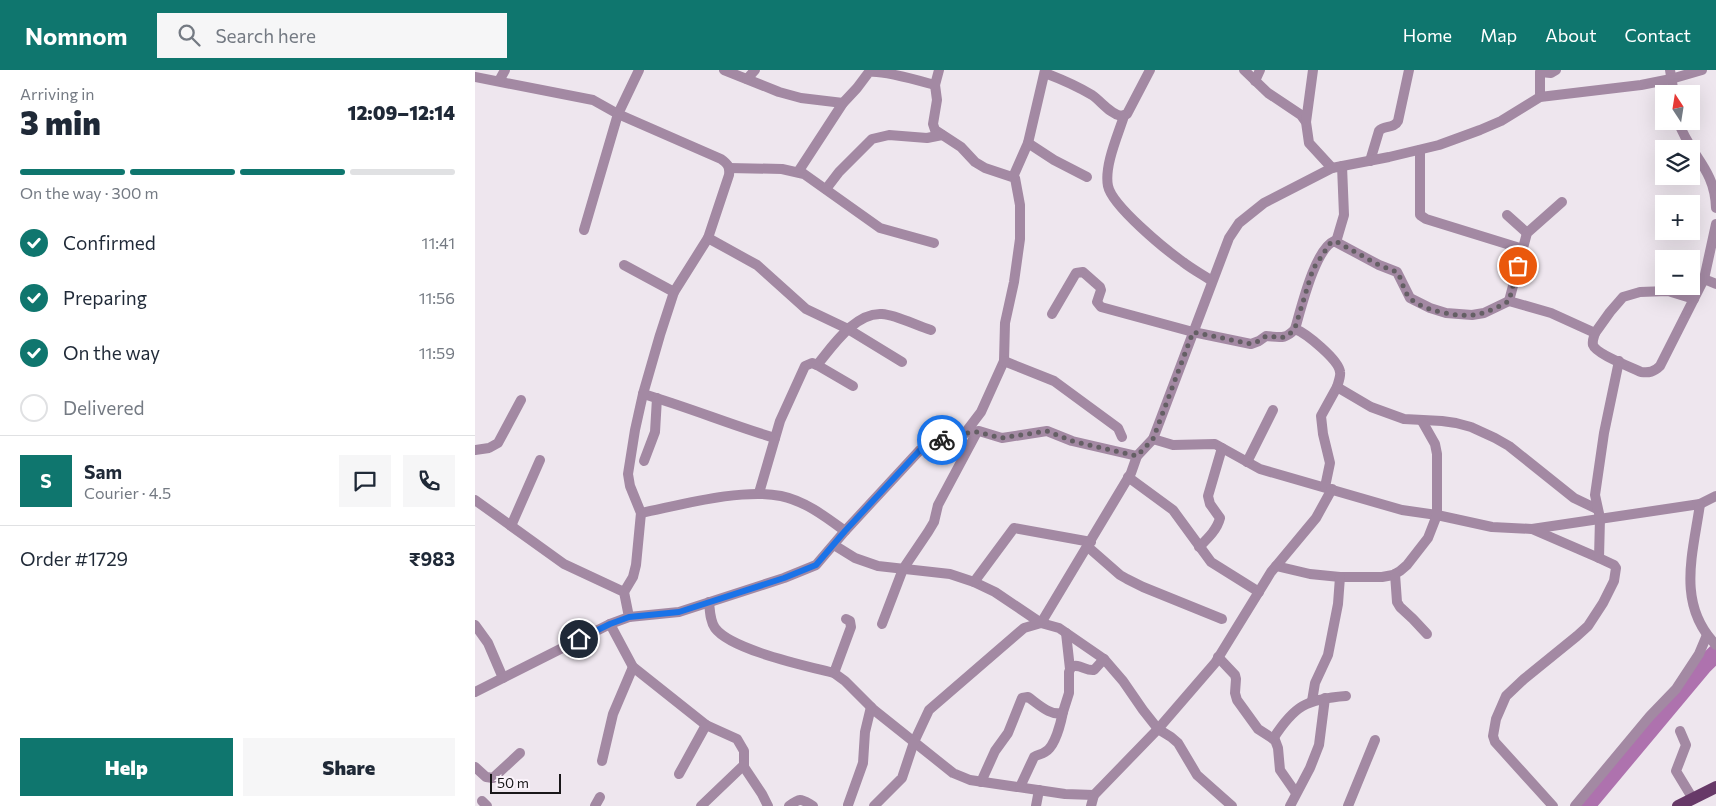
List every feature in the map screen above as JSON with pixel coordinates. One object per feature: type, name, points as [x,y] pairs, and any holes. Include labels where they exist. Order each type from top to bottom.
[{"type":"main road","points":[[1678,806],[1716,787]]},
{"type":"street","points":[[499,81],[505,70]]},
{"type":"street","points":[[584,230],[618,114],[639,70]]},
{"type":"street","points":[[724,70],[786,94],[843,103]]},
{"type":"street","points":[[747,80],[755,70]]},
{"type":"street","points":[[939,70],[935,85],[937,100],[933,124],[935,130],[961,147],[975,162],[985,168],[1015,178],[1021,220],[1014,282],[1005,322],[1004,361],[981,412],[965,433]]},
{"type":"street","points":[[1150,70],[1127,114],[1124,116],[1109,169],[1108,180],[1111,194],[1157,241],[1183,262],[1212,281]]},
{"type":"street","points":[[1244,70],[1269,93],[1301,115],[1305,122]]},
{"type":"street","points":[[1255,81],[1260,70]]},
{"type":"street","points":[[1313,70],[1305,122],[1309,144],[1337,167],[1344,216],[1337,242]]},
{"type":"street","points":[[1370,161],[1381,128],[1394,126],[1398,121],[1409,70]]},
{"type":"street","points":[[1540,97],[1537,71],[1551,73],[1556,70]]},
{"type":"street","points":[[875,806],[902,778],[914,742],[929,710],[1024,628],[1041,623],[1128,477],[1137,456],[1153,439],[1229,238],[1239,223],[1264,203],[1337,167],[1439,145],[1501,121],[1540,97],[1641,85],[1671,75],[1702,70]]},
{"type":"street","points":[[798,172],[843,103],[867,74],[874,71],[935,85]]},
{"type":"street","points":[[1013,177],[1028,143],[1045,71],[1080,88],[1096,98],[1115,114],[1124,116]]},
{"type":"street","points":[[475,77],[593,100],[618,114],[721,159],[726,162],[729,168],[729,175],[708,238],[674,292],[659,335],[643,394],[627,474],[641,513],[636,565],[633,577],[624,592],[629,617]]},
{"type":"street","points":[[1681,130],[1708,171],[1714,185],[1716,208]]},
{"type":"street","points":[[826,189],[839,172],[872,139],[889,135],[927,138],[942,135]]},
{"type":"street","points":[[1028,143],[1054,160],[1087,177]]},
{"type":"street","points":[[1420,150],[1420,216],[1523,249]]},
{"type":"street","points":[[729,168],[782,169],[809,176],[880,228],[934,243]]},
{"type":"street","points":[[1509,301],[1527,233],[1562,202]]},
{"type":"street","points":[[1507,215],[1527,233]]},
{"type":"street","points":[[1694,299],[1668,291],[1640,292],[1623,297],[1614,306],[1595,333],[1593,339],[1594,347],[1599,352],[1641,372],[1656,370],[1660,366],[1694,299],[1704,279],[1716,224]]},
{"type":"street","points":[[708,238],[757,266],[806,309],[847,329],[902,362]]},
{"type":"street","points":[[1051,314],[1076,273],[1080,271],[1100,287],[1101,290],[1097,302],[1101,307],[1193,332],[1251,344],[1266,336],[1285,337],[1295,328],[1313,269],[1328,244],[1337,242],[1379,265],[1397,272],[1410,298],[1430,308],[1446,313],[1472,315],[1484,313],[1509,301],[1551,313],[1595,333]]},
{"type":"street","points":[[624,265],[674,292]]},
{"type":"street","points":[[1704,279],[1716,284]]},
{"type":"street","points":[[817,365],[847,329],[868,317],[881,314],[931,330]]},
{"type":"street","points":[[709,602],[712,621],[715,628],[721,634],[745,646],[773,656],[834,673],[845,681],[871,707],[953,774],[970,780],[1039,790],[1092,801],[1158,729],[1218,657],[1276,566],[1316,518],[1329,488],[1330,463],[1321,416],[1337,387],[1340,372],[1330,356],[1303,332],[1295,328]]},
{"type":"street","points":[[1004,361],[1054,381],[1118,428],[1122,438]]},
{"type":"street","points":[[1599,558],[1599,514],[1595,495],[1603,433],[1619,361]]},
{"type":"street","points":[[759,493],[781,421],[805,366],[812,363],[817,365],[853,386]]},
{"type":"street","points":[[1337,387],[1371,407],[1404,419],[1457,423],[1495,438],[1509,446],[1574,498],[1599,514]]},
{"type":"street","points":[[643,394],[775,438]]},
{"type":"street","points":[[644,461],[655,432],[657,398]]},
{"type":"street","points":[[475,450],[489,448],[498,443],[521,400]]},
{"type":"street","points":[[1247,462],[1273,410]]},
{"type":"street","points":[[1276,566],[1310,574],[1340,577],[1382,577],[1395,574],[1407,564],[1428,538],[1437,515],[1437,454],[1435,444],[1422,421]]},
{"type":"street","points":[[475,692],[610,624],[629,617],[679,612],[784,578],[816,565],[920,450],[956,434],[977,432],[1001,438],[1047,431],[1072,441],[1137,456]]},
{"type":"street","points":[[882,624],[903,569],[928,532],[938,505],[977,432]]},
{"type":"street","points":[[1153,439],[1173,445],[1215,444],[1260,469],[1403,510],[1492,527],[1532,529],[1599,514],[1700,504],[1716,496]]},
{"type":"street","points":[[1199,547],[1219,523],[1219,518],[1210,504],[1208,496],[1222,448]]},
{"type":"street","points":[[511,526],[540,460]]},
{"type":"street","points":[[1128,477],[1173,510],[1215,566],[1259,592]]},
{"type":"street","points":[[641,513],[759,493],[783,496],[817,510],[845,531]]},
{"type":"street","points":[[475,500],[564,564],[624,592]]},
{"type":"street","points":[[1575,806],[1650,716],[1676,689],[1699,654],[1713,641],[1696,615],[1690,589],[1700,504]]},
{"type":"street","points":[[974,582],[1014,528],[1089,544],[1127,580],[1222,619]]},
{"type":"street","points":[[1532,529],[1614,565],[1617,571],[1615,581],[1587,626],[1506,696],[1497,715],[1493,736],[1495,742],[1553,806]]},
{"type":"street","points":[[834,545],[855,558],[878,566],[949,574],[974,582],[995,592],[1041,623],[1059,628],[1104,659],[1123,681],[1158,729],[1178,743],[1197,775],[1232,806]]},
{"type":"street","points":[[1395,574],[1397,602],[1427,634]]},
{"type":"street","points":[[1312,701],[1315,683],[1328,655],[1338,604],[1340,577]]},
{"type":"street","points":[[834,673],[851,627],[850,621],[846,619]]},
{"type":"street","points":[[610,624],[633,667],[706,725],[737,739],[744,751],[744,765],[763,794],[768,806]]},
{"type":"street","points":[[475,626],[488,643],[503,678]]},
{"type":"street","points":[[1021,788],[1034,757],[1048,750],[1061,724],[1069,693],[1070,670],[1066,633]]},
{"type":"street","points":[[1218,657],[1235,675],[1235,696],[1240,705],[1258,729],[1273,739],[1279,748],[1280,770],[1296,793]]},
{"type":"street","points":[[1070,670],[1075,666],[1093,670],[1104,659]]},
{"type":"street","points":[[602,761],[613,714],[633,667]]},
{"type":"street","points":[[1273,739],[1285,721],[1295,711],[1312,701],[1346,696]]},
{"type":"street","points":[[981,782],[995,751],[1008,733],[1022,698],[1028,697],[1054,714],[1063,712]]},
{"type":"street","points":[[1290,806],[1310,768],[1319,745],[1325,698]]},
{"type":"street","points":[[847,805],[863,762],[865,732],[871,707]]},
{"type":"street","points":[[679,774],[706,725]]},
{"type":"street","points":[[1680,731],[1686,745],[1676,771],[1693,799]]},
{"type":"street","points":[[1348,806],[1375,740]]},
{"type":"street","points":[[475,768],[486,777],[493,778],[520,753]]},
{"type":"street","points":[[701,806],[744,765]]},
{"type":"street","points":[[1036,806],[1039,790]]},
{"type":"street","points":[[789,806],[799,799],[813,806]]},
{"type":"waterway","points":[[1586,806],[1716,653]]},
{"type":"way so far","points":[[942,440],[956,434],[979,431],[1001,438],[1047,431],[1072,441],[1137,456],[1153,439],[1193,332],[1251,344],[1266,336],[1278,338],[1289,335],[1295,328],[1313,269],[1328,244],[1334,241],[1379,265],[1397,272],[1410,298],[1420,305],[1461,316],[1484,313],[1509,301],[1518,266]]},
{"type":"route","points":[[579,639],[629,617],[679,612],[784,578],[816,565],[920,450],[942,440]]}]
